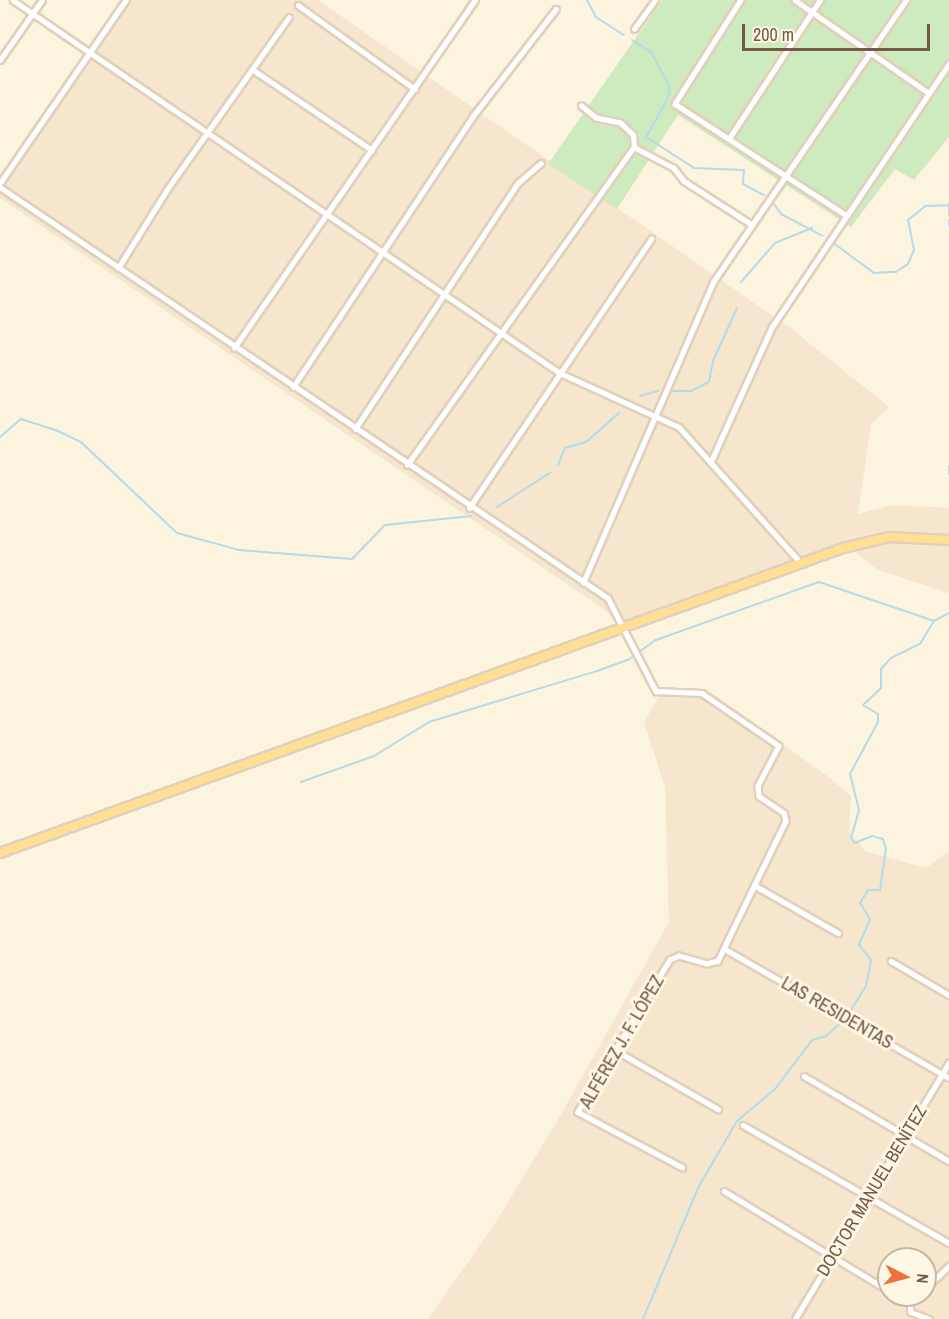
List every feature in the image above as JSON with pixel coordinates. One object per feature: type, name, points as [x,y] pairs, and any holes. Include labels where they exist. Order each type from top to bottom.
[{"type":"main road","points":[[0,853],[868,540],[912,536],[949,540]]},
{"type":"street","points":[[13,0],[208,130],[383,255],[560,373],[679,427],[712,459],[803,565]]},
{"type":"street","points":[[0,60],[42,0]]},
{"type":"street","points":[[126,0],[0,185],[234,348],[470,508],[609,598],[661,694],[702,693],[779,746],[758,786],[759,796],[784,813],[786,821],[725,949]]},
{"type":"street","points":[[234,348],[475,0]]},
{"type":"street","points":[[634,29],[655,0]]},
{"type":"street","points":[[741,0],[675,104],[730,137],[846,214]]},
{"type":"street","points":[[795,0],[929,93]]},
{"type":"street","points":[[730,137],[820,0]]},
{"type":"street","points":[[583,583],[652,415],[713,282],[906,0]]},
{"type":"street","points":[[298,5],[415,89]]},
{"type":"street","points":[[293,387],[383,255],[473,116],[556,9]]},
{"type":"street","points":[[118,268],[208,130],[289,17]]},
{"type":"street","points":[[712,459],[772,327],[949,64]]},
{"type":"street","points":[[252,69],[372,150]]},
{"type":"street","points":[[407,465],[503,336],[634,147],[633,135],[620,123],[596,118],[581,106]]},
{"type":"street","points":[[634,147],[674,168],[684,181],[751,224]]},
{"type":"street","points":[[355,429],[446,296],[518,183],[541,163]]},
{"type":"street","points":[[470,508],[651,239]]},
{"type":"street","points":[[754,885],[838,933]]},
{"type":"street","name":"LAS RESIDENTAS","points":[[725,949],[949,1078]]},
{"type":"street","name":"ALFÉREZ J. F. LÓPEZ","points":[[682,1167],[578,1112],[670,960],[680,956],[713,964],[725,949]]},
{"type":"street","points":[[891,961],[949,995]]},
{"type":"street","points":[[615,1050],[718,1109]]},
{"type":"street","name":"DOCTOR MANUEL BENÍTEZ","points":[[795,1319],[949,1064]]},
{"type":"street","points":[[804,1076],[949,1161]]},
{"type":"street","points":[[743,1125],[949,1243]]},
{"type":"street","points":[[724,1191],[877,1284]]},
{"type":"street","points":[[937,1278],[949,1266]]},
{"type":"street","points":[[910,1307],[911,1312],[929,1319]]},
{"type":"shaded area","points":[[131,0],[318,0],[793,330],[889,407],[871,424],[858,514],[892,505],[949,508],[949,593],[878,570],[852,550],[624,629],[605,610],[0,198],[0,183]]},
{"type":"shaded area","points":[[665,687],[707,690],[830,778],[851,796],[849,831],[865,851],[926,868],[949,851],[949,1319],[428,1319],[494,1225],[559,1118],[669,922],[665,787],[644,722]]},
{"type":"green space","points":[[662,0],[949,0],[949,137],[914,180],[895,169],[851,227],[678,115],[617,209],[548,164]]},
{"type":"waterway","points":[[587,0],[596,17],[624,35]]},
{"type":"waterway","points":[[632,40],[651,52],[669,86],[668,98],[646,137],[694,168],[744,170],[743,184],[764,195]]},
{"type":"waterway","points":[[771,200],[781,214],[823,236]]},
{"type":"waterway","points":[[949,203],[949,215]]},
{"type":"waterway","points":[[832,242],[874,273],[896,272],[908,264],[914,250],[908,220],[925,206],[948,205]]},
{"type":"waterway","points":[[949,220],[949,225]]},
{"type":"waterway","points":[[741,282],[775,243],[812,228]]},
{"type":"waterway","points":[[669,391],[691,391],[709,382],[713,361],[737,308]]},
{"type":"waterway","points":[[640,396],[658,391]]},
{"type":"waterway","points":[[558,465],[565,448],[586,442],[619,413]]},
{"type":"waterway","points":[[0,437],[21,419],[58,431],[81,442],[177,533],[239,550],[352,559],[385,525],[472,516]]},
{"type":"waterway","points":[[949,466],[949,474]]},
{"type":"waterway","points":[[497,507],[551,472]]},
{"type":"waterway","points":[[301,782],[374,756],[429,722],[628,660],[656,640],[819,582],[934,621]]},
{"type":"waterway","points":[[643,1319],[699,1186],[737,1121],[775,1089],[812,1040],[826,1036],[846,1018],[866,986],[871,960],[859,945],[870,919],[860,903],[868,890],[880,890],[886,849],[883,839],[872,836],[855,843],[851,838],[859,810],[850,774],[878,722],[878,714],[863,705],[881,688],[881,669],[891,658],[920,644],[934,621],[949,613]]}]
